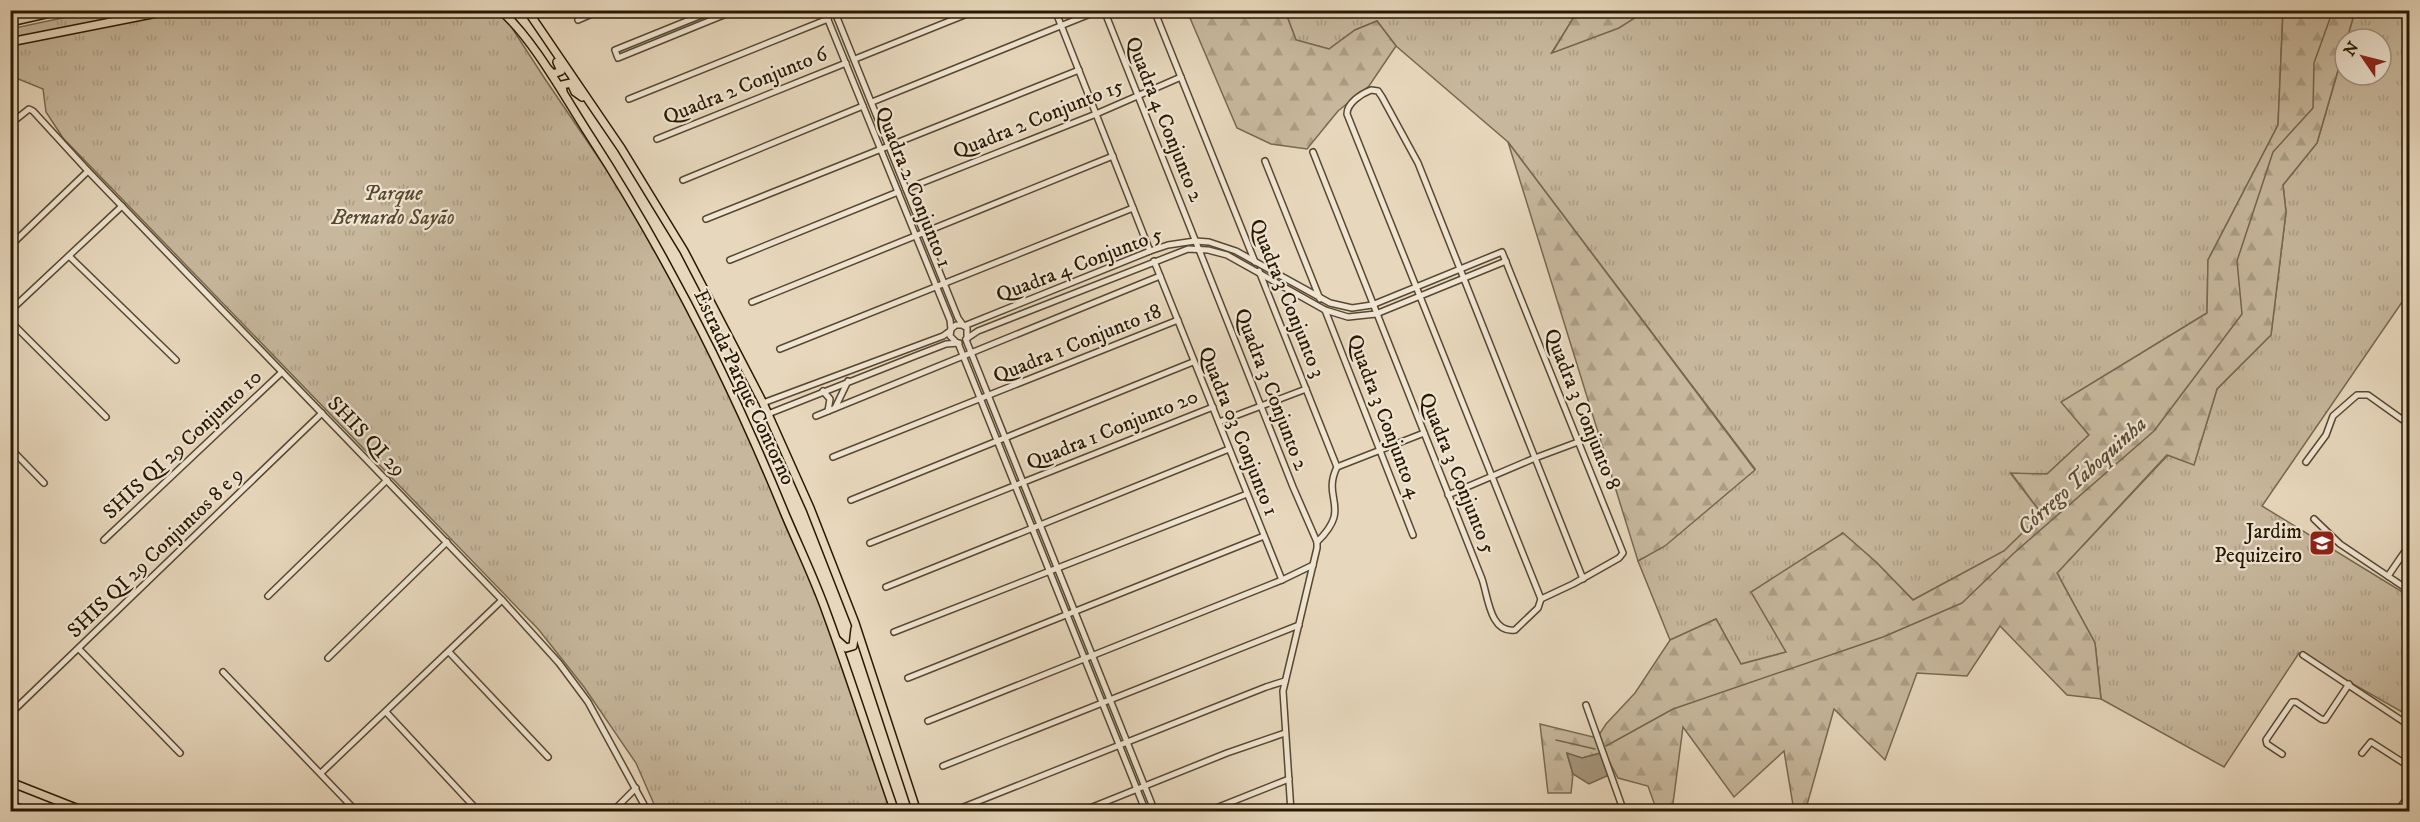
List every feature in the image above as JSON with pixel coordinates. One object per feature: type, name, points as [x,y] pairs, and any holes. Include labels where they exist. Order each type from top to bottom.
[{"type":"main road","points":[[10,22],[63,10]]},
{"type":"main road","points":[[10,42],[172,10]]},
{"type":"main road","name":"Estrada Parque Contorno","points":[[500,10],[521,33],[567,101],[663,256],[709,342],[767,468],[818,590],[894,812]]},
{"type":"main road","name":"Estrada Parque Contorno","points":[[527,10],[621,148],[684,251],[763,403],[810,508],[855,623],[917,812]]},
{"type":"main road","points":[[541,32],[561,71],[554,74],[544,66]]},
{"type":"main road","points":[[567,101],[562,85],[571,83],[575,92],[588,102]]},
{"type":"main road","points":[[834,635],[846,648],[853,646],[855,623]]},
{"type":"main road","points":[[10,782],[83,811]]},
{"type":"main road","points":[[10,805],[30,812]]},
{"type":"street","points":[[578,20],[601,10]]},
{"type":"street","points":[[714,10],[615,50],[618,58],[736,10]]},
{"type":"street","name":"Quadra 2 Conjunto 1","points":[[780,350],[936,287],[824,10]]},
{"type":"street","points":[[849,10],[835,13],[923,232],[963,326],[968,332],[966,340],[1155,812]]},
{"type":"street","points":[[855,59],[977,10]]},
{"type":"street","points":[[1055,10],[1153,261]]},
{"type":"street","points":[[872,102],[1102,10]]},
{"type":"street","name":"Quadra 4 Conjunto 2","points":[[1102,10],[1198,248]]},
{"type":"street","name":"Quadra 3 Conjunto 3","points":[[1154,10],[1337,467]]},
{"type":"street","points":[[629,99],[828,18]]},
{"type":"street","name":"Quadra 2 Conjunto 6","points":[[657,139],[846,63]]},
{"type":"street","points":[[706,219],[1079,70]]},
{"type":"street","name":"Quadra 2 Conjunto 15","points":[[906,189],[1096,114],[1181,76]]},
{"type":"street","points":[[1375,89],[1383,97],[1418,163],[1459,270],[1583,579],[1540,599],[1347,114],[1347,108],[1365,93],[1375,89]]},
{"type":"street","points":[[683,180],[863,106]]},
{"type":"street","name":"SHIS QI 29","points":[[10,124],[29,109],[40,118],[88,171],[502,600],[559,663],[588,702],[648,812]]},
{"type":"street","points":[[1313,152],[1372,305]]},
{"type":"street","points":[[752,302],[1113,156]]},
{"type":"street","name":"Quadra 3 Conjunto 4","points":[[1265,161],[1413,535]]},
{"type":"street","points":[[10,246],[88,171]]},
{"type":"street","points":[[730,260],[898,192]]},
{"type":"street","points":[[10,311],[122,206]]},
{"type":"street","points":[[1133,208],[936,287],[951,330],[950,336],[957,343],[963,355],[1146,812]]},
{"type":"street","name":"Quadra 4 Conjunto 5","points":[[963,326],[1150,252],[1182,242],[1195,241],[1224,246],[1330,303],[1352,308],[1372,305],[1502,252]]},
{"type":"street","points":[[768,414],[946,344],[966,340],[978,331],[1180,250],[1198,248],[1227,255],[1325,310],[1348,317],[1376,314],[1506,261]]},
{"type":"street","name":"Quadra 3 Conjunto 2","points":[[1198,248],[1293,488],[1317,542]]},
{"type":"street","points":[[1150,252],[1153,261]]},
{"type":"street","name":"Quadra 3 Conjunto 8","points":[[1502,252],[1623,553],[1622,557],[1583,579]]},
{"type":"street","points":[[69,256],[176,360]]},
{"type":"street","name":"Quadra 03 Conjunto 1","points":[[1153,261],[1282,580]]},
{"type":"street","points":[[816,416],[1160,276]]},
{"type":"street","name":"Quadra 3 Conjunto 5","points":[[1372,305],[1482,579],[1495,621],[1500,627],[1512,631],[1520,628],[1540,605],[1540,599]]},
{"type":"street","name":"Quadra 1 Conjunto 18","points":[[832,457],[1178,320]]},
{"type":"street","points":[[10,321],[106,417]]},
{"type":"street","points":[[763,403],[943,336],[956,325],[963,326]]},
{"type":"street","points":[[851,500],[1193,362]]},
{"type":"street","name":"SHIS QI 29 Conjunto 10","points":[[104,540],[282,372]]},
{"type":"street","points":[[835,408],[848,381]]},
{"type":"street","points":[[815,384],[830,399],[828,411]]},
{"type":"street","points":[[800,389],[804,399]]},
{"type":"street","points":[[1219,422],[1306,389]]},
{"type":"street","points":[[2306,462],[2326,435],[2333,416],[2356,395],[2368,395],[2409,425]]},
{"type":"street","name":"Quadra 1 Conjunto 20","points":[[870,543],[1213,407]]},
{"type":"street","name":"SHIS QI 29 Conjuntos 8 e 9","points":[[10,714],[322,412]]},
{"type":"street","points":[[1291,812],[1283,698],[1285,681],[1316,557],[1317,542],[1335,518],[1336,506],[1332,482],[1337,467],[1424,433]]},
{"type":"street","points":[[1448,495],[1578,442]]},
{"type":"street","points":[[10,448],[44,483]]},
{"type":"street","points":[[886,586],[1229,449]]},
{"type":"street","points":[[268,596],[387,480]]},
{"type":"street","points":[[894,632],[1050,573],[1247,494]]},
{"type":"street","points":[[2314,519],[2340,544],[2409,591]]},
{"type":"street","points":[[908,678],[1076,613],[1264,536]]},
{"type":"street","points":[[328,658],[447,542]]},
{"type":"street","points":[[2388,576],[2409,544]]},
{"type":"street","points":[[928,721],[1282,580],[1313,565]]},
{"type":"street","points":[[321,773],[502,600]]},
{"type":"street","points":[[943,766],[1299,625]]},
{"type":"street","points":[[79,649],[180,753]]},
{"type":"street","points":[[449,652],[548,757]]},
{"type":"street","points":[[2303,655],[2409,726]]},
{"type":"street","points":[[223,672],[357,812]]},
{"type":"street","points":[[956,810],[1285,681]]},
{"type":"street","points":[[2282,754],[2267,744],[2266,740],[2292,702],[2296,702],[2321,720],[2325,720],[2349,684]]},
{"type":"street","points":[[10,700],[17,707]]},
{"type":"street","points":[[1586,705],[1624,812]]},
{"type":"street","points":[[386,712],[479,812]]},
{"type":"street","points":[[1080,812],[1144,785],[1285,733]]},
{"type":"street","points":[[2362,753],[2371,742],[2409,767]]},
{"type":"street","points":[[1206,812],[1288,779]]},
{"type":"street","points":[[612,812],[636,788]]},
{"type":"street","points":[[2397,812],[2409,794]]},
{"type":"green space","name":"Parque Bernardo Sayão","points":[[100,10],[501,11],[646,228],[749,422],[810,572],[893,811],[657,811],[636,763],[584,687],[539,630],[63,138],[46,112],[43,89],[11,76],[10,29]]},
{"type":"green space","points":[[1578,10],[1642,11],[1641,14],[1619,28],[1552,53]]},
{"type":"green space","points":[[1187,11],[1285,11],[1296,40],[1329,49],[1355,30],[1377,21],[1396,46],[1369,86],[1338,111],[1307,149],[1271,144],[1237,128]]},
{"type":"green space","points":[[1285,11],[1578,11],[1552,52],[1641,14],[1642,11],[2283,11],[2278,125],[2208,260],[2207,313],[2062,402],[2089,435],[2047,474],[2011,474],[2042,514],[2004,551],[1913,600],[1876,562],[1842,533],[1787,652],[1741,664],[1716,619],[1670,640],[1638,561],[1665,545],[1755,469],[1508,142],[1396,46],[1377,21],[1355,30],[1329,49],[1296,40]]},
{"type":"green space","points":[[2283,11],[2355,11],[2350,27],[2333,27],[2333,87],[2317,143],[2283,185],[2286,212],[2271,335],[2217,389],[2194,465],[2167,455],[2057,573],[2095,643],[2101,699],[2067,695],[2000,626],[1967,676],[1917,673],[1885,760],[1834,709],[1805,812],[1794,811],[1784,751],[1734,797],[1683,727],[1672,811],[1657,811],[1648,786],[1618,778],[1598,741],[1601,753],[1582,758],[1567,754],[1573,774],[1571,793],[1548,793],[1540,724],[1597,738],[1606,724],[1635,693],[1670,640],[1716,619],[1741,664],[1786,652],[1751,592],[1843,533],[1876,562],[1913,600],[2004,551],[2042,514],[2011,473],[2047,474],[2089,435],[2061,402],[2207,313],[2208,260],[2278,125]]},
{"type":"green space","points":[[2355,11],[2409,11],[2409,292],[2262,506],[2409,596],[2409,716],[2299,653],[2224,767],[2101,699],[2095,643],[2057,573],[2168,455],[2194,464],[2217,389],[2271,335],[2286,212],[2283,185],[2317,143],[2333,87],[2393,87],[2393,27],[2350,27]]},
{"type":"green space","points":[[1508,142],[1755,470],[1665,546],[1638,561]]},
{"type":"shaded area","points":[[1567,753],[1582,758],[1601,753],[1609,775],[1589,784],[1573,774]]},
{"type":"waterway","name":"Córrego Taboquinha","points":[[1606,746],[1673,709],[1883,637],[1962,603],[2014,553],[2154,431],[2242,314],[2237,261],[2273,152],[2313,108],[2314,63],[2333,10]]},
{"type":"waterway","name":"Córrego Taboquinha","points":[[1556,740],[1595,749]]},
{"type":"place","name":"Jardim Pequizeiro","points":[[2322,543]]}]
